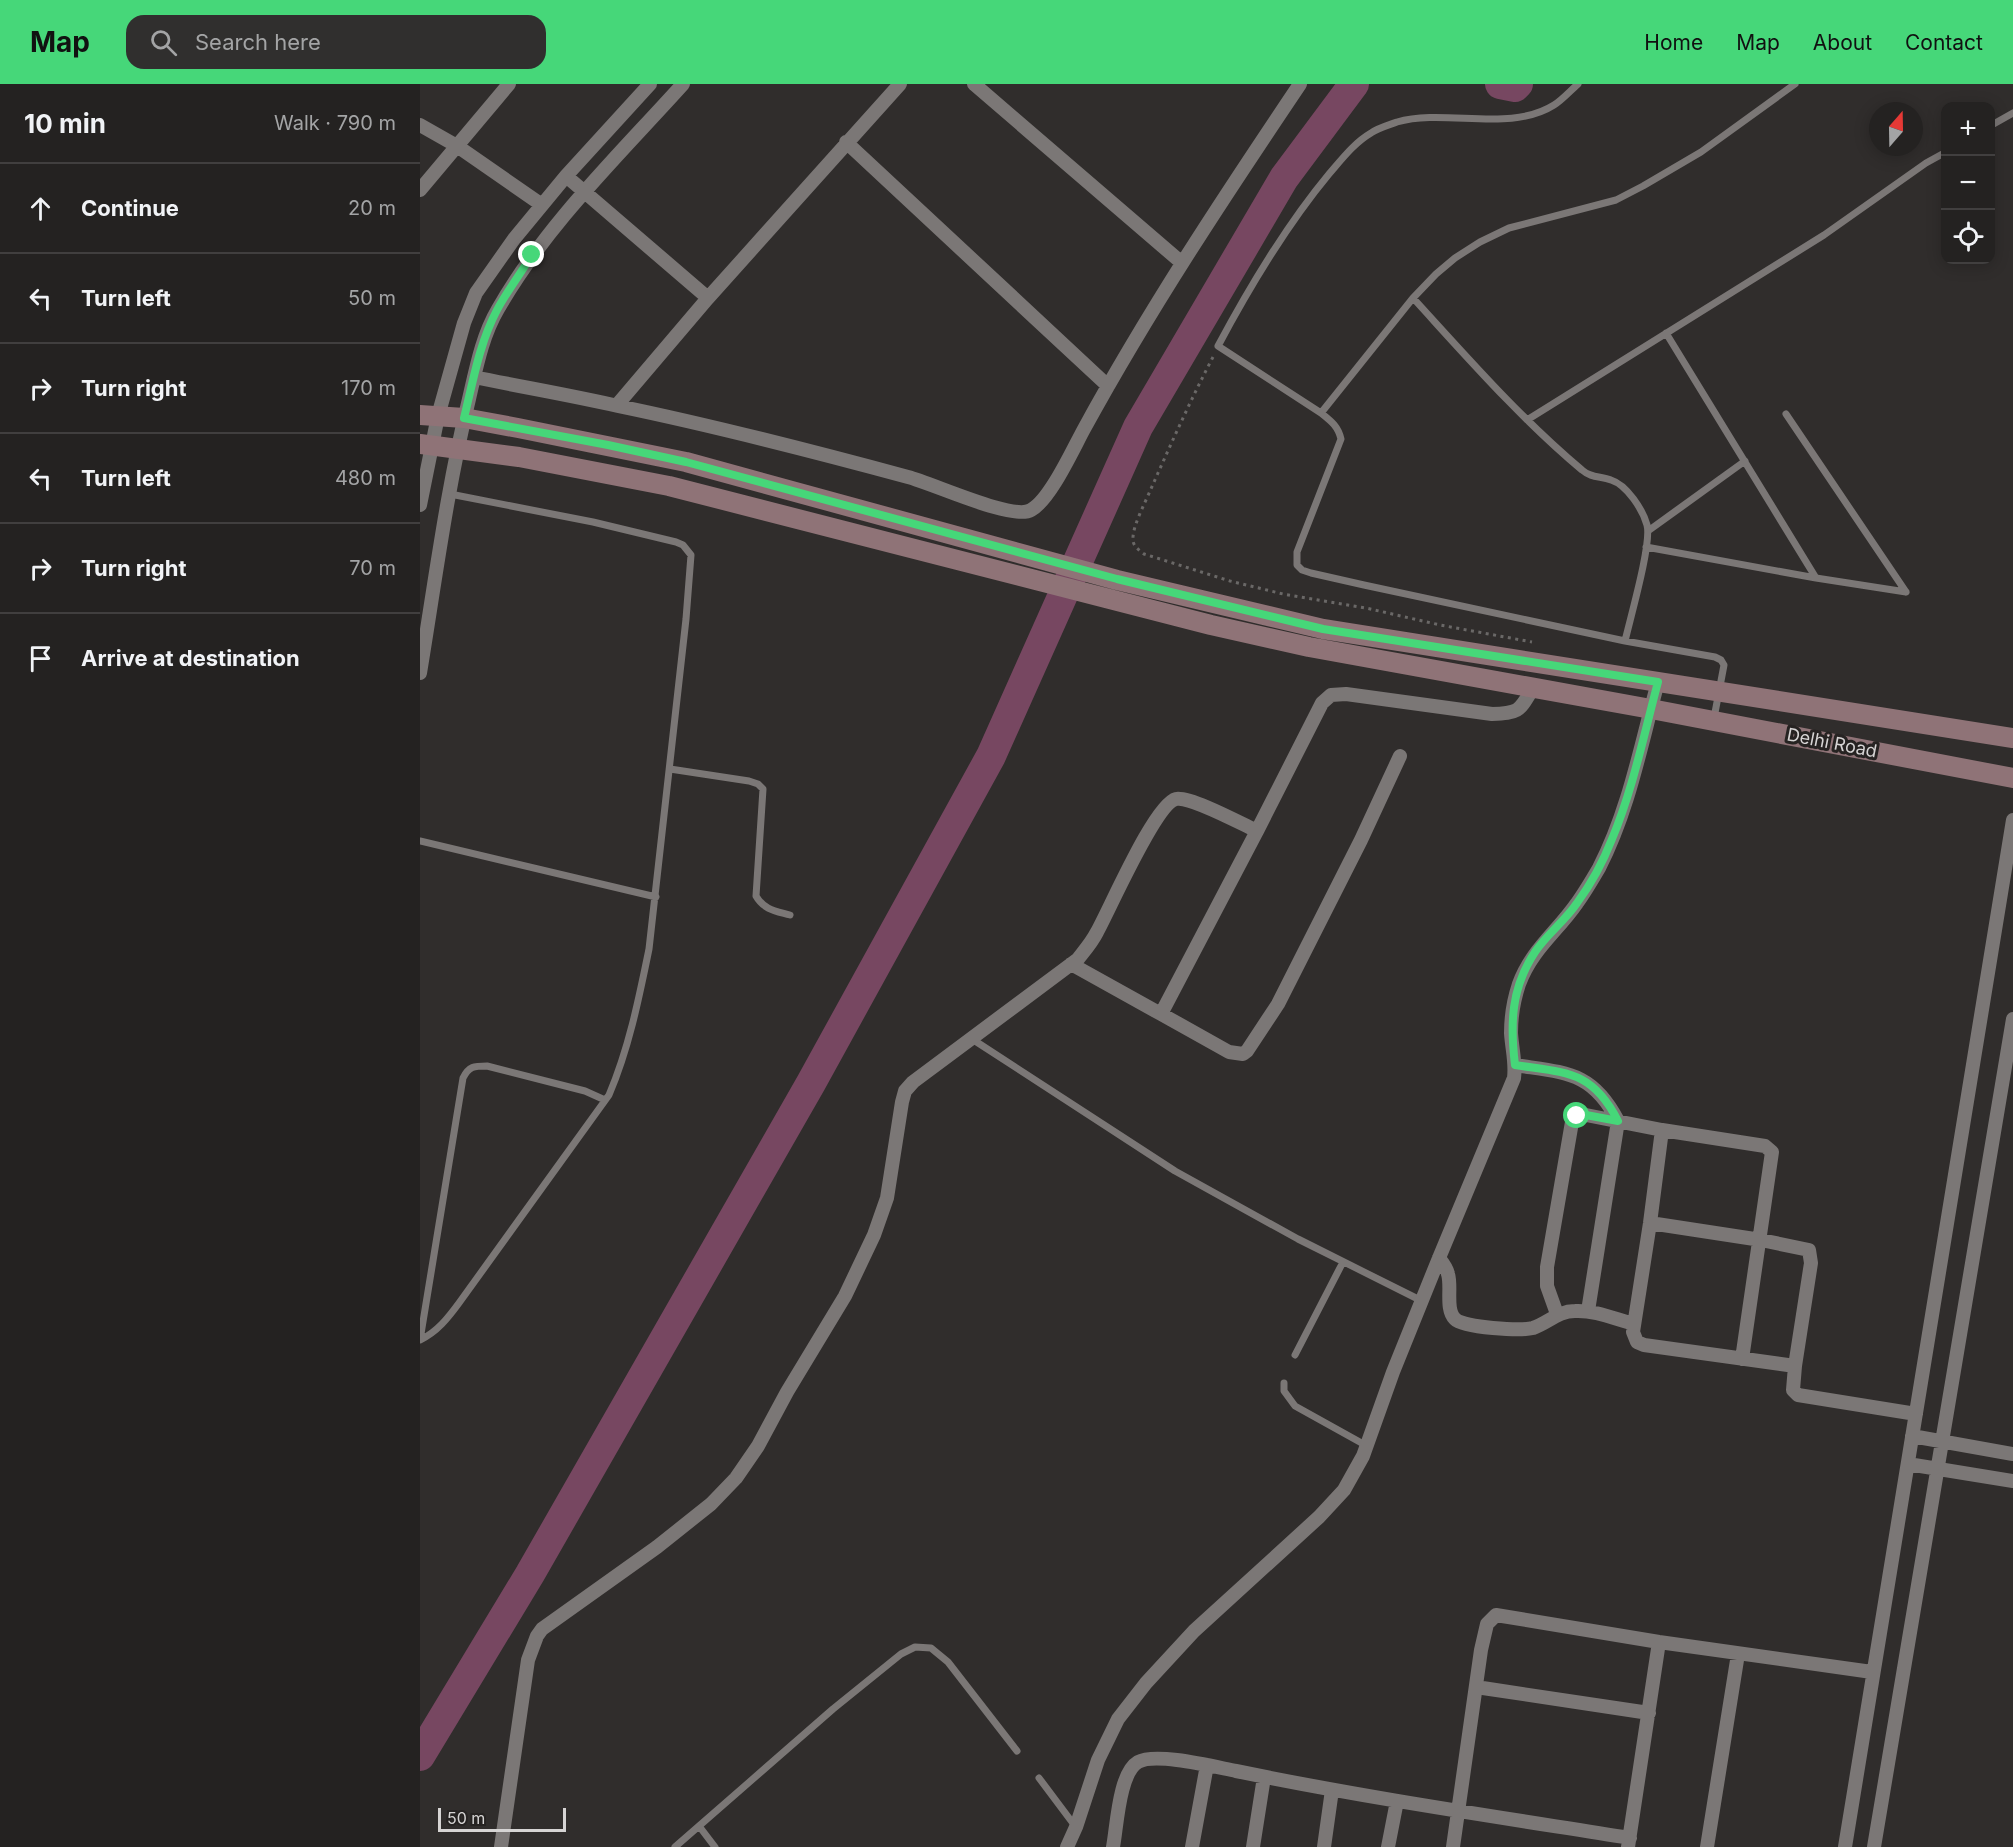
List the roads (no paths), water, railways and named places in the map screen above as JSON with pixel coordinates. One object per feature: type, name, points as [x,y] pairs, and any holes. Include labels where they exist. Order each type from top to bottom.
[{"type":"main road","name":"Delhi Road","points":[[429,416],[464,418],[686,462],[1117,579],[1323,629],[2013,738]]},
{"type":"main road","name":"Delhi Road","points":[[426,444],[519,457],[669,486],[1211,625],[1308,647],[2013,778]]},
{"type":"street","points":[[420,190],[509,84]]},
{"type":"street","points":[[420,505],[429,416],[476,293],[492,268],[566,176],[650,84]]},
{"type":"street","points":[[420,673],[457,448],[485,338],[497,309],[532,255],[585,192],[683,84]]},
{"type":"street","points":[[617,405],[708,298],[900,84]]},
{"type":"street","points":[[974,84],[1182,263]]},
{"type":"street","points":[[474,377],[617,405],[912,478],[1001,509],[1023,514],[1034,509],[1057,478],[1108,386],[1182,263],[1300,84]]},
{"type":"street","points":[[420,125],[457,146],[542,205]]},
{"type":"street","points":[[846,142],[1108,386]]},
{"type":"street","points":[[566,176],[708,298]]},
{"type":"street","points":[[1067,1847],[1098,1760],[1118,1719],[1146,1683],[1194,1630],[1319,1517],[1344,1490],[1366,1446],[1439,1258],[1509,1091],[1515,1065],[1511,1034],[1512,1018],[1519,984],[1535,952],[1577,904],[1598,869],[1612,839],[1629,791],[1658,682]]},
{"type":"street","points":[[1161,1014],[1322,703],[1331,695],[1346,693],[1491,714],[1508,714],[1519,710],[1533,688]]},
{"type":"street","points":[[1071,964],[1229,1052],[1243,1054],[1278,1004],[1361,840],[1400,756]]},
{"type":"street","points":[[501,1847],[528,1660],[537,1636],[542,1629],[657,1547],[711,1504],[736,1478],[758,1446],[787,1392],[845,1296],[874,1236],[887,1198],[902,1102],[906,1091],[913,1082],[1078,959],[1096,934],[1129,868],[1160,812],[1169,802],[1178,798],[1195,803],[1257,831]]},
{"type":"street","points":[[1845,1847],[2013,820]]},
{"type":"street","points":[[1874,1847],[2013,1019]]},
{"type":"street","points":[[1515,1065],[1581,1077],[1609,1103],[1618,1121],[1588,1311]]},
{"type":"street","points":[[1557,1314],[1547,1286],[1547,1267],[1572,1122],[1577,1116],[1586,1115],[1770,1148],[1772,1152],[1761,1240],[1742,1359]]},
{"type":"street","points":[[1662,1130],[1633,1332],[1637,1342],[1644,1346],[1795,1366]]},
{"type":"street","points":[[1650,1223],[1806,1248],[1811,1254],[1793,1390],[1798,1395],[1916,1414]]},
{"type":"street","points":[[1439,1258],[1449,1275],[1451,1311],[1455,1319],[1464,1324],[1478,1328],[1534,1328],[1557,1314],[1573,1311],[1588,1311],[1634,1324]]},
{"type":"street","points":[[1912,1436],[2013,1454]]},
{"type":"street","points":[[1908,1464],[2013,1481]]},
{"type":"street","points":[[1453,1847],[1487,1624],[1496,1615],[1738,1654],[1872,1672]]},
{"type":"street","points":[[1113,1847],[1121,1799],[1130,1768],[1138,1762],[1153,1758],[1207,1765],[1332,1790],[1629,1842],[1659,1642]]},
{"type":"street","points":[[1707,1847],[1738,1654]]},
{"type":"street","points":[[1476,1687],[1649,1713]]},
{"type":"street","points":[[1192,1847],[1207,1765]]},
{"type":"street","points":[[1253,1847],[1264,1777]]},
{"type":"street","points":[[1324,1847],[1332,1790]]},
{"type":"street","points":[[1388,1847],[1397,1801]]},
{"type":"lane","points":[[1578,84],[1554,105],[1535,114],[1510,118],[1426,118],[1398,122],[1372,132],[1351,149],[1310,198],[1251,283],[1218,346],[1321,413],[1335,425],[1341,439],[1300,540],[1296,559],[1302,570],[1721,660],[1724,665],[1713,721]]},
{"type":"lane","points":[[1321,413],[1413,298],[1442,268],[1480,242],[1509,228],[1616,200],[1634,191],[1701,152],[1795,84]]},
{"type":"lane","points":[[1995,123],[2013,113]]},
{"type":"lane","points":[[1527,420],[1824,235],[1941,155]]},
{"type":"lane","points":[[1413,298],[1527,420],[1585,473],[1622,485],[1643,516],[1648,531],[1646,547],[1625,641]]},
{"type":"lane","points":[[1666,333],[1816,578]]},
{"type":"lane","points":[[1646,547],[1906,592],[1786,414]]},
{"type":"lane","points":[[1648,531],[1745,461]]},
{"type":"lane","points":[[420,1340],[430,1335],[446,1320],[605,1100],[620,1070],[639,999],[649,949],[686,619],[691,555],[688,549],[676,542],[593,522],[450,494]]},
{"type":"lane","points":[[670,769],[749,781],[761,786],[763,789],[756,896],[760,904],[767,908],[790,915]]},
{"type":"lane","points":[[420,841],[656,897]]},
{"type":"lane","points":[[972,1039],[1174,1171],[1343,1262],[1422,1301]]},
{"type":"lane","points":[[420,1340],[463,1078],[467,1070],[473,1066],[487,1066],[585,1091],[605,1100]]},
{"type":"lane","points":[[1295,1355],[1343,1262]]},
{"type":"lane","points":[[1284,1383],[1284,1391],[1295,1406],[1366,1446]]},
{"type":"lane","points":[[675,1847],[833,1708],[901,1654],[915,1647],[931,1648],[948,1662],[1017,1751]]},
{"type":"lane","points":[[1039,1778],[1076,1827]]},
{"type":"lane","points":[[699,1826],[715,1847]]},
{"type":"waterway","points":[[420,1756],[530,1574],[811,1083],[991,756],[1138,427],[1284,178],[1354,84]]},
{"type":"waterway","points":[[1500,84],[1515,87],[1518,84]]}]
